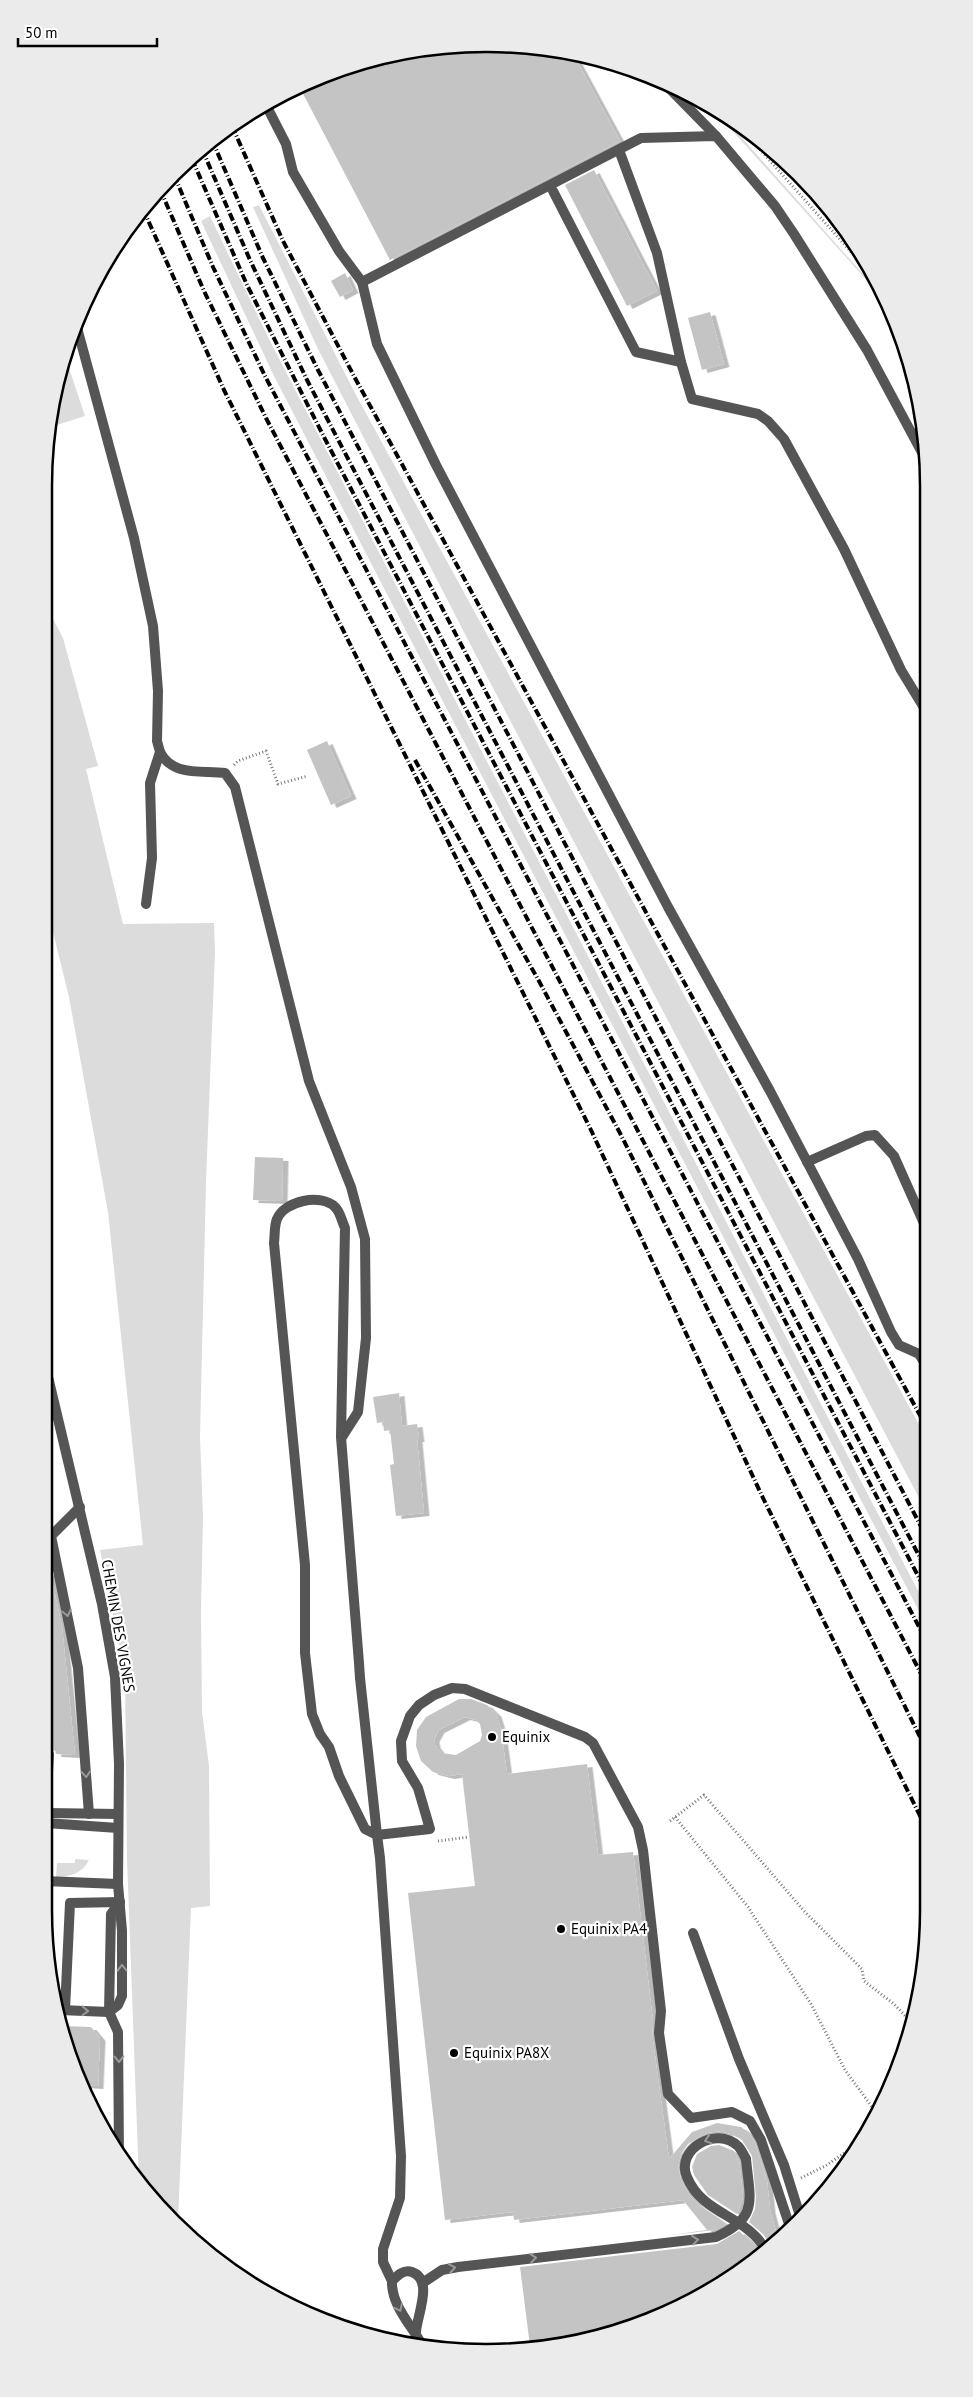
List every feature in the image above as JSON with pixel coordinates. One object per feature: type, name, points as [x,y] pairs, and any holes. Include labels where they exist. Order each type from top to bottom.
[{"type":"street","points":[[678,97],[716,136],[775,206],[867,350],[919,447]]},
{"type":"street","points":[[269,111],[286,144],[293,172],[339,251],[362,282],[378,344],[436,465],[668,907],[770,1091],[858,1259],[891,1332],[899,1345],[920,1356]]},
{"type":"street","points":[[362,282],[619,150],[648,137],[716,136]]},
{"type":"street","points":[[619,150],[658,253],[681,362],[692,399],[736,411],[758,414],[768,421],[784,439],[844,549],[901,670],[920,701]]},
{"type":"street","points":[[553,191],[636,352],[681,362]]},
{"type":"street","points":[[80,337],[134,538],[153,626],[158,691],[157,741],[160,752],[164,760],[176,768],[196,772],[225,773],[235,787],[309,1080],[351,1187],[365,1239],[366,1338],[358,1412],[341,1437]]},
{"type":"street","points":[[146,904],[152,858],[150,783],[160,752]]},
{"type":"street","points":[[807,1162],[866,1136],[875,1135],[894,1156],[920,1213]]},
{"type":"street","points":[[420,2339],[395,2300],[392,2291],[392,2281],[383,2262],[383,2249],[400,2198],[401,2156],[377,1836],[360,1670],[341,1437],[345,1228],[336,1208],[327,1201],[313,1200],[288,1206],[277,1219],[274,1243],[305,1565],[307,1687],[312,1714],[320,1734],[329,1747],[338,1776],[350,1802],[365,1829],[377,1836],[430,1829],[418,1788],[402,1761],[401,1741],[410,1716],[419,1705],[434,1695],[452,1688],[465,1688],[585,1737],[593,1743],[638,1827],[643,1850],[661,2011],[658,2033],[668,2094],[691,2118],[732,2112],[750,2122],[765,2149],[788,2222]]},
{"type":"street","name":"CHEMIN DES VIGNES","points":[[52,1393],[102,1604],[115,1677],[118,1884],[120,1902],[111,1914],[109,2012],[118,2032],[120,2142]]},
{"type":"street","points":[[52,1535],[80,1507]]},
{"type":"street","points":[[52,1541],[78,1668],[89,1814]]},
{"type":"street","points":[[52,1818],[89,1814],[118,1814]]},
{"type":"street","points":[[52,1819],[118,1828]]},
{"type":"street","points":[[52,1881],[118,1884]]},
{"type":"street","points":[[63,2006],[70,1903],[120,1902]]},
{"type":"street","points":[[693,1933],[739,2059],[784,2165],[799,2211]]},
{"type":"street","points":[[64,2010],[109,2012]]},
{"type":"street","points":[[424,2282],[442,2270],[697,2240],[716,2237],[733,2229],[740,2222],[747,2215],[750,2199],[746,2159],[738,2146],[723,2138],[710,2137],[697,2144],[686,2161],[686,2176],[702,2198],[713,2208],[737,2221],[740,2222],[745,2225],[763,2245]]},
{"type":"street","points":[[392,2281],[400,2273],[409,2271],[418,2274],[424,2282],[424,2292],[417,2318],[416,2332]]},
{"type":"path","points":[[760,149],[851,252]]},
{"type":"path","points":[[225,773],[238,761],[266,752],[278,784],[308,776]]},
{"type":"path","points":[[670,1821],[704,1795],[805,1912],[862,1969],[864,1981],[894,2004],[907,2018]]},
{"type":"path","points":[[675,1817],[748,1906],[811,2004],[845,2070],[873,2108]]},
{"type":"path","points":[[799,2179],[827,2165],[848,2151]]},
{"type":"shaded area","points":[[728,126],[737,132],[870,283]]},
{"type":"shaded area","points":[[259,205],[356,395],[920,1426],[920,1500],[483,669],[318,349],[253,207]]},
{"type":"shaded area","points":[[210,216],[269,339],[920,1595],[920,1613],[274,376],[201,221]]},
{"type":"shaded area","points":[[69,368],[85,416],[57,425]]},
{"type":"shaded area","points":[[52,617],[63,638],[98,766],[86,769],[123,924],[214,923],[215,952],[206,1182],[200,1437],[203,1516],[201,1612],[202,1712],[209,1766],[210,1906],[191,1908],[178,2215],[160,2197],[139,2170],[127,1859],[125,1676],[100,1550],[143,1545],[108,1212],[69,997],[52,928]]},
{"type":"shaded area","points":[[75,1859],[89,1860],[80,1871],[56,1877],[57,1863],[75,1863]]},
{"type":"building","points":[[486,52],[515,53],[578,62],[620,141],[390,260],[303,94],[374,67],[430,56]]},
{"type":"building","points":[[594,170],[657,291],[627,306],[565,185]]},
{"type":"building","points":[[345,273],[353,290],[340,297],[331,281]]},
{"type":"building","points":[[710,312],[724,364],[702,370],[688,318]]},
{"type":"building","points":[[327,741],[351,796],[331,805],[307,750]]},
{"type":"building","points":[[255,1157],[283,1158],[282,1201],[253,1200]]},
{"type":"building","points":[[399,1393],[402,1426],[417,1424],[424,1513],[396,1516],[390,1465],[394,1464],[390,1430],[384,1431],[383,1422],[377,1423],[373,1397]]},
{"type":"building","points":[[52,1581],[62,1627],[75,1755],[56,1754],[52,1748]]},
{"type":"building","name":"Equinix PA4","points":[[459,1699],[471,1699],[487,1705],[496,1714],[501,1730],[507,1774],[587,1764],[598,1855],[633,1852],[653,2022],[652,2034],[669,2159],[692,2132],[717,2123],[741,2127],[749,2133],[755,2143],[767,2181],[770,2210],[776,2234],[768,2241],[763,2234],[749,2222],[755,2209],[756,2197],[752,2156],[742,2140],[732,2134],[720,2131],[706,2133],[688,2144],[681,2154],[678,2166],[681,2180],[689,2195],[699,2205],[726,2224],[714,2230],[664,2236],[707,2230],[683,2200],[514,2220],[513,2212],[445,2220],[408,1893],[475,1886],[462,1774],[449,1776],[433,1772],[421,1761],[416,1746],[417,1730],[426,1717]],"holes":[[[465,1717],[476,1720],[480,1724],[482,1735],[480,1741],[456,1755],[441,1753],[435,1745],[434,1739],[439,1730]]]},
{"type":"building","points":[[68,2026],[91,2027],[100,2038],[98,2086],[90,2085]]},
{"type":"building","points":[[719,2145],[734,2151],[739,2161],[743,2197],[737,2214],[708,2195],[694,2175],[692,2167],[697,2154],[711,2146]]},
{"type":"building","points":[[739,2231],[757,2250],[704,2286],[653,2311],[599,2330],[530,2342],[520,2267],[717,2244]]},
{"type":"railway","points":[[235,133],[283,241],[355,378],[920,1415]]},
{"type":"railway","points":[[215,148],[263,258],[318,370],[920,1525]]},
{"type":"railway","points":[[205,156],[250,260],[307,380],[920,1558]]},
{"type":"railway","points":[[195,165],[247,285],[325,439],[920,1580]]},
{"type":"railway","points":[[177,183],[213,267],[265,376],[920,1629]]},
{"type":"railway","points":[[163,197],[204,291],[266,418],[920,1672]]},
{"type":"railway","points":[[146,217],[224,390],[590,1128],[763,1498],[920,1816]]},
{"type":"railway","points":[[415,760],[540,983],[621,1135],[920,1737]]},
{"type":"place","name":"Equinix","points":[[492,1737]]},
{"type":"place","name":"Equinix PA4","points":[[561,1929]]},
{"type":"place","name":"Equinix PA8X","points":[[454,2053]]}]
